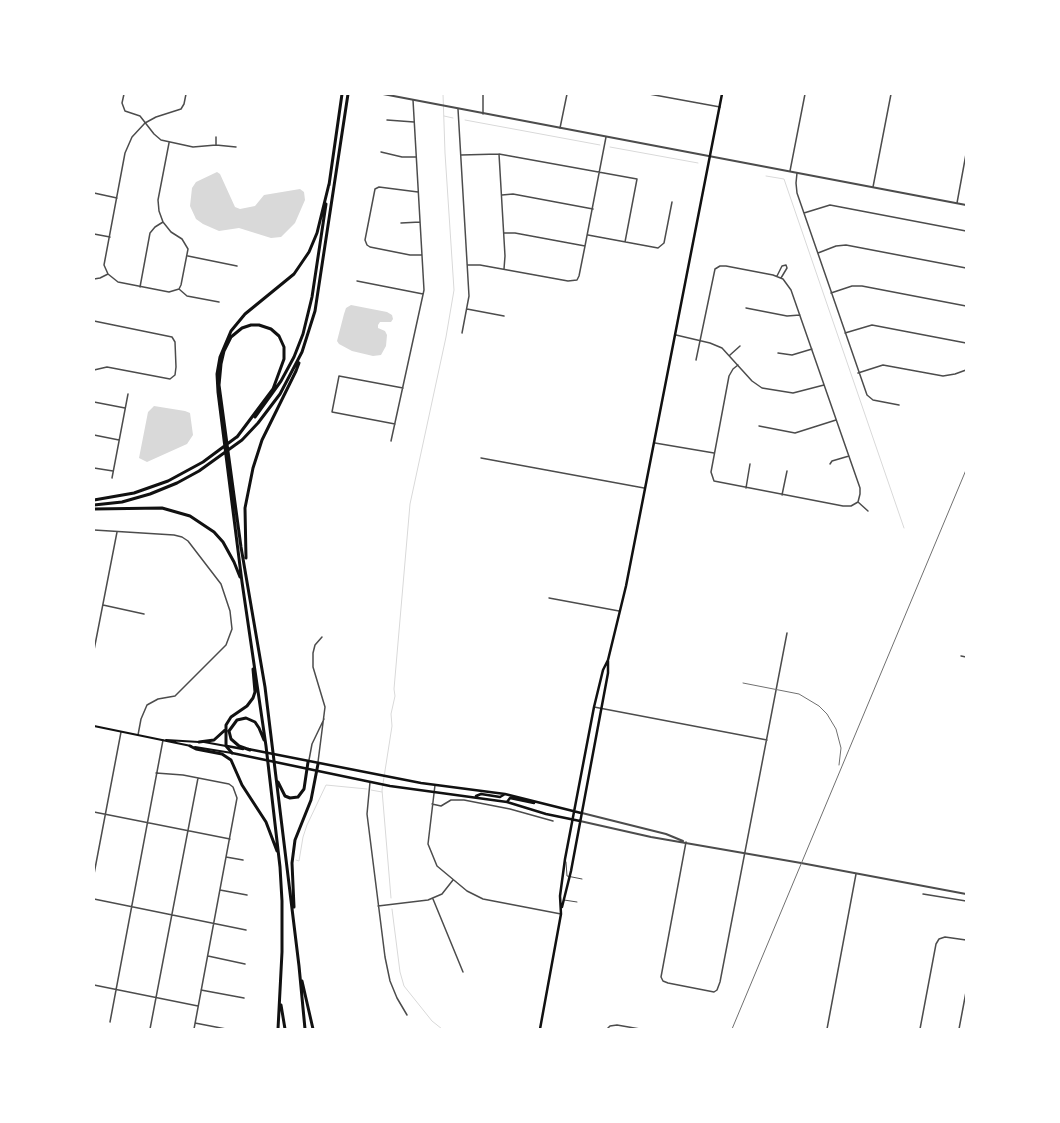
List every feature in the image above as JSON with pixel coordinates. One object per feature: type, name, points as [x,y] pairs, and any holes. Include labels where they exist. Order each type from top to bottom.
[{"type":"highway","points":[[94,500],[134,493],[168,481],[203,462],[237,437],[259,413],[274,392],[289,367],[303,334],[312,298],[342,94]]},
{"type":"highway","points":[[246,568],[245,508],[253,468],[268,425],[296,371],[310,330],[318,293],[347,94]]},
{"type":"highway","points":[[305,1029],[296,939],[265,687],[217,384],[218,367],[223,347],[231,331],[245,314],[286,282],[305,260],[317,233],[329,184]]},
{"type":"highway","points":[[224,433],[219,385],[220,368],[224,351],[232,337],[242,328],[254,324],[266,327],[276,332],[282,342],[285,352],[282,367],[273,389],[237,437]]},
{"type":"highway","points":[[94,506],[122,502],[150,494],[188,477],[221,457],[242,440],[271,407],[302,352]]},
{"type":"highway","points":[[228,461],[242,582],[266,746],[280,867],[282,901],[281,997],[278,1029]]},
{"type":"highway","points":[[94,509],[162,508],[190,516],[214,532],[223,542],[234,562],[242,582]]},
{"type":"highway","points":[[199,742],[214,740],[225,730],[231,717],[247,706],[253,698],[255,692],[252,651]]},
{"type":"highway","points":[[250,750],[236,744],[229,735],[229,731],[234,723],[241,718],[250,719],[255,722],[266,746]]},
{"type":"highway","points":[[225,730],[226,746],[232,753]]},
{"type":"highway","points":[[190,746],[196,749],[222,754],[231,760],[242,785],[266,822],[275,842],[280,867]]},
{"type":"highway","points":[[276,777],[282,793],[285,796],[294,799],[302,794],[308,762]]},
{"type":"highway","points":[[296,939],[292,878],[293,854],[299,827],[311,800],[318,764]]},
{"type":"highway","points":[[299,966],[313,1029]]},
{"type":"highway","points":[[281,997],[285,1029]]},
{"type":"main road","points":[[540,1029],[561,914],[561,890],[565,859],[594,708],[603,670],[608,660],[620,612],[646,488],[722,94]]},
{"type":"main road","points":[[561,910],[570,877],[600,709],[608,673],[608,660]]},
{"type":"main road","points":[[94,726],[190,746],[250,756],[390,786],[475,796],[507,802],[546,814],[580,821]]},
{"type":"main road","points":[[163,740],[199,742],[226,746],[392,778],[505,794],[582,813]]},
{"type":"main road","points":[[475,796],[481,794],[500,797],[505,794]]},
{"type":"main road","points":[[507,802],[510,798],[537,802]]},
{"type":"street","points":[[124,94],[122,104],[125,111],[140,116],[157,137],[169,143],[193,147],[216,145],[236,147]]},
{"type":"street","points":[[169,143],[158,200],[159,211],[163,222],[171,232],[185,243],[187,256],[182,285],[179,289],[169,292],[118,282],[108,274],[104,265],[128,145],[137,129],[145,123],[156,117],[181,109],[184,104],[186,94]]},
{"type":"street","points":[[383,94],[483,114],[711,155],[966,205]]},
{"type":"street","points":[[483,114],[484,94]]},
{"type":"street","points":[[560,128],[567,94]]},
{"type":"street","points":[[649,94],[720,107]]},
{"type":"street","points":[[790,171],[805,94]]},
{"type":"street","points":[[873,187],[891,94]]},
{"type":"street","points":[[391,441],[423,294],[413,100]]},
{"type":"street","points":[[457,109],[468,265],[467,309],[462,333]]},
{"type":"street","points":[[387,120],[414,122]]},
{"type":"street","points":[[468,265],[480,265],[568,281],[577,280],[588,235],[606,136]]},
{"type":"street","points":[[216,137],[216,145]]},
{"type":"street","points":[[381,152],[402,157],[416,157]]},
{"type":"street","points":[[461,155],[499,154],[637,179],[625,242]]},
{"type":"street","points":[[499,154],[504,234],[504,269]]},
{"type":"street","points":[[957,203],[966,154]]},
{"type":"street","points":[[797,172],[796,187],[804,213],[866,395],[869,398],[899,405]]},
{"type":"street","points":[[418,192],[382,187],[375,190],[365,238],[366,245],[370,247],[408,255],[422,255]]},
{"type":"street","points":[[94,193],[117,198]]},
{"type":"street","points":[[502,195],[513,194],[593,209]]},
{"type":"street","points":[[588,235],[652,248],[660,247],[665,240],[672,202]]},
{"type":"street","points":[[804,213],[832,206],[966,231]]},
{"type":"street","points":[[140,287],[150,233],[155,227],[163,222]]},
{"type":"street","points":[[401,223],[420,222]]},
{"type":"street","points":[[504,234],[515,233],[585,246]]},
{"type":"street","points":[[94,234],[110,237]]},
{"type":"street","points":[[818,253],[836,246],[846,245],[966,268]]},
{"type":"street","points":[[187,256],[237,266]]},
{"type":"street","points":[[777,276],[784,265],[786,268],[781,278]]},
{"type":"street","points":[[696,360],[714,272],[716,269],[723,266],[781,278],[791,290],[849,456],[860,489],[858,502]]},
{"type":"street","points":[[94,279],[108,274]]},
{"type":"street","points":[[358,281],[423,294]]},
{"type":"street","points":[[831,293],[852,286],[862,286],[966,306]]},
{"type":"street","points":[[179,289],[187,296],[219,302]]},
{"type":"street","points":[[746,308],[787,316],[800,315]]},
{"type":"street","points":[[467,309],[504,316]]},
{"type":"street","points":[[94,322],[167,335],[174,339],[176,371],[174,377],[170,379],[107,367],[94,370]]},
{"type":"street","points":[[845,333],[872,325],[966,343]]},
{"type":"street","points":[[676,335],[716,345],[730,355],[753,382],[768,389],[796,393],[824,385]]},
{"type":"street","points":[[730,355],[740,346]]},
{"type":"street","points":[[778,353],[792,354],[812,349]]},
{"type":"street","points":[[738,365],[730,373],[714,453],[711,474],[712,478],[718,483],[843,506],[851,506],[858,502]]},
{"type":"street","points":[[858,373],[883,365],[943,376],[966,370]]},
{"type":"street","points":[[395,424],[332,412],[340,376],[403,388]]},
{"type":"street","points":[[112,478],[128,394]]},
{"type":"street","points":[[94,402],[125,408]]},
{"type":"street","points":[[759,426],[796,432],[836,420]]},
{"type":"street","points":[[94,435],[119,440]]},
{"type":"street","points":[[655,443],[714,453]]},
{"type":"street","points":[[830,464],[832,461],[849,456]]},
{"type":"street","points":[[481,458],[646,488]]},
{"type":"street","points":[[746,488],[750,464]]},
{"type":"street","points":[[94,468],[113,471]]},
{"type":"street","points":[[782,495],[787,471]]},
{"type":"street","points":[[858,502],[868,511]]},
{"type":"street","points":[[94,530],[174,535],[188,541],[221,584],[230,611],[232,629],[226,645],[175,696],[158,699],[147,705],[141,719],[138,735]]},
{"type":"street","points":[[94,650],[117,532]]},
{"type":"street","points":[[549,598],[620,612]]},
{"type":"street","points":[[103,605],[144,614]]},
{"type":"street","points":[[686,842],[661,979],[668,983],[716,991],[720,982],[787,633]]},
{"type":"street","points":[[318,764],[324,726],[325,707],[313,667],[313,652],[315,645],[322,637]]},
{"type":"street","points":[[961,656],[966,657]]},
{"type":"street","points":[[594,708],[767,740]]},
{"type":"street","points":[[308,762],[312,744],[324,719]]},
{"type":"street","points":[[94,874],[121,731]]},
{"type":"street","points":[[110,1022],[163,740]]},
{"type":"street","points":[[156,773],[183,775],[229,784],[233,787],[237,800],[194,1029]]},
{"type":"street","points":[[150,1029],[198,778]]},
{"type":"street","points":[[370,782],[367,814],[384,957],[390,982],[396,998],[407,1015]]},
{"type":"street","points":[[434,785],[428,834],[429,850],[437,866],[467,891],[483,899],[561,914]]},
{"type":"street","points":[[432,804],[441,806],[451,800],[459,800],[506,808],[553,821]]},
{"type":"street","points":[[506,808],[507,802]]},
{"type":"street","points":[[94,812],[230,840]]},
{"type":"street","points":[[582,813],[666,834],[686,842]]},
{"type":"street","points":[[580,821],[651,837],[744,852],[966,894]]},
{"type":"street","points":[[226,857],[244,860]]},
{"type":"street","points":[[827,1029],[856,874]]},
{"type":"street","points":[[378,906],[433,899],[442,894],[453,880]]},
{"type":"street","points":[[220,890],[247,895]]},
{"type":"street","points":[[923,894],[966,901]]},
{"type":"street","points":[[94,899],[246,930]]},
{"type":"street","points":[[433,899],[463,972]]},
{"type":"street","points":[[920,1029],[936,946],[939,939],[945,937],[966,940]]},
{"type":"street","points":[[208,956],[245,964]]},
{"type":"street","points":[[94,985],[198,1006]]},
{"type":"street","points":[[201,990],[244,998]]},
{"type":"street","points":[[959,1029],[966,992]]},
{"type":"street","points":[[195,1023],[226,1029]]},
{"type":"street","points":[[607,1029],[610,1026],[617,1025],[640,1029]]},
{"type":"lane","points":[[565,859],[567,863],[566,874],[570,877],[582,879]]},
{"type":"lane","points":[[564,900],[577,902]]},
{"type":"shaded area","points":[[217,172],[220,174],[235,207],[240,209],[255,206],[264,195],[300,189],[304,192],[305,200],[295,223],[281,237],[271,238],[239,228],[219,231],[203,224],[196,219],[190,206],[192,188],[196,182]]},
{"type":"shaded area","points":[[351,305],[387,312],[392,315],[393,319],[391,322],[380,322],[378,325],[378,328],[385,331],[387,335],[386,346],[381,355],[373,356],[352,351],[339,344],[337,341],[346,308]]},
{"type":"shaded area","points":[[154,406],[190,413],[193,435],[187,444],[147,462],[139,458],[148,412]]},
{"type":"waterway","points":[[391,898],[382,790],[392,726],[391,714],[395,696],[394,689],[410,504],[446,337],[454,290],[445,153],[443,94]]},
{"type":"waterway","points":[[444,116],[453,118]]},
{"type":"waterway","points":[[465,120],[600,145]]},
{"type":"waterway","points":[[610,147],[698,163]]},
{"type":"waterway","points":[[766,176],[784,179],[904,528]]},
{"type":"waterway","points":[[296,860],[299,861],[303,837],[307,825],[326,785],[367,789]]},
{"type":"waterway","points":[[371,790],[382,792]]},
{"type":"waterway","points":[[392,909],[400,972],[404,986],[432,1021],[442,1029]]},
{"type":"railway","points":[[732,1029],[966,470]]},
{"type":"railway","points":[[743,683],[799,694],[819,706],[827,714],[836,729],[841,748],[839,765]]}]
